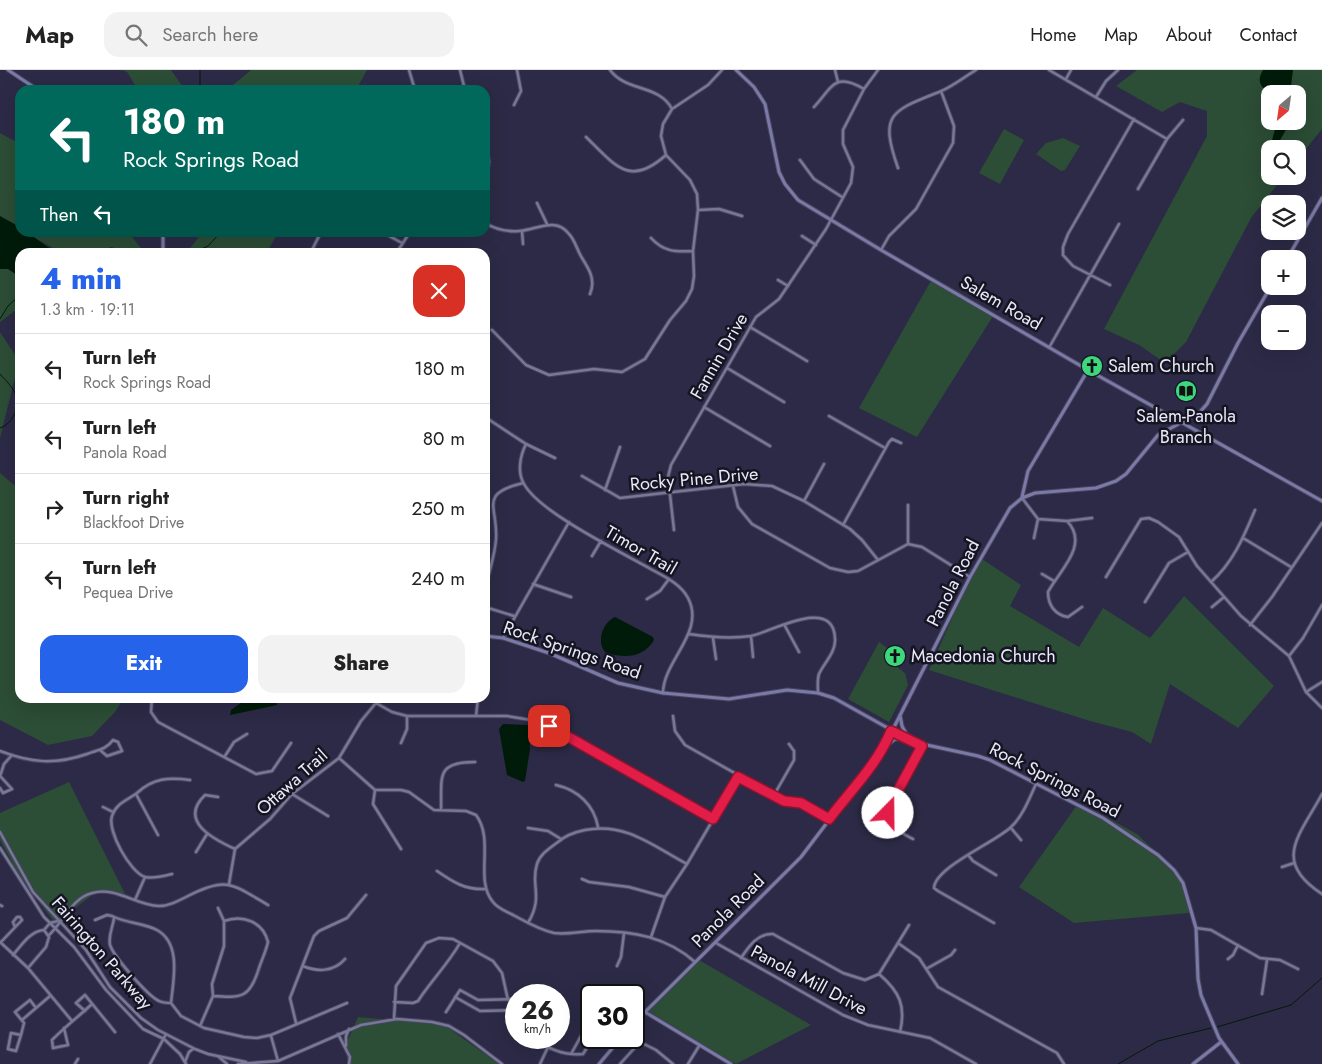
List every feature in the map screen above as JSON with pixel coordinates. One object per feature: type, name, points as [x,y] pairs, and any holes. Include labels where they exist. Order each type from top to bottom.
[{"type":"street","points":[[8,70],[30,85]]},
{"type":"street","points":[[410,70],[414,85]]},
{"type":"street","points":[[460,70],[464,85]]},
{"type":"street","points":[[514,104],[521,91],[517,70]]},
{"type":"street","points":[[610,70],[627,84],[656,93],[672,109]]},
{"type":"street","points":[[492,330],[526,364],[549,375],[580,370],[622,372],[645,359],[670,320],[686,301],[692,289],[694,276],[693,251],[698,210],[694,186],[666,155],[661,136],[664,119],[672,109],[708,85],[722,70]]},
{"type":"street","name":"Salem Road","points":[[736,70],[754,87],[765,104],[777,165],[784,184],[798,200],[1088,370],[1322,501]]},
{"type":"street","points":[[835,70],[838,82]]},
{"type":"street","name":"Fannin Drive","points":[[674,530],[668,477],[671,465],[756,316],[780,299],[816,245],[851,183],[853,172],[843,144],[842,134],[864,89],[878,70]]},
{"type":"street","points":[[898,168],[889,138],[893,117],[908,103],[942,91],[976,70]]},
{"type":"street","points":[[1049,70],[1167,139]]},
{"type":"street","points":[[1066,79],[1072,70]]},
{"type":"street","points":[[1096,97],[1106,81],[1118,70]]},
{"type":"street","points":[[814,107],[830,86],[838,82],[851,83],[864,89]]},
{"type":"street","points":[[881,250],[889,236],[916,208],[953,143],[954,126],[942,91]]},
{"type":"street","points":[[1110,285],[1089,276],[1073,266],[1063,255],[1064,242],[1134,119]]},
{"type":"street","points":[[1138,188],[1167,139],[1183,120]]},
{"type":"street","points":[[586,137],[615,166],[628,171],[636,172],[651,168],[666,155]]},
{"type":"street","points":[[800,160],[814,179],[842,197]]},
{"type":"street","points":[[1292,250],[1322,198]]},
{"type":"street","points":[[536,203],[547,224]]},
{"type":"street","points":[[698,210],[719,209],[742,216]]},
{"type":"street","points":[[490,225],[499,229],[522,231],[547,224],[561,226],[570,234],[593,280],[590,294]]},
{"type":"street","points":[[1050,346],[1119,224]]},
{"type":"street","points":[[522,231],[523,244]]},
{"type":"street","points":[[802,236],[816,245]]},
{"type":"street","points":[[391,237],[402,243]]},
{"type":"street","points":[[399,248],[406,237]]},
{"type":"street","points":[[651,238],[664,250],[693,251]]},
{"type":"street","points":[[778,280],[788,286]]},
{"type":"street","name":"Panola Road","points":[[645,1011],[801,857],[870,768],[883,749],[1002,518],[1022,498],[1030,495],[1045,491],[1096,488],[1109,485],[1126,474],[1158,435],[1197,414],[1207,404],[1238,343],[1266,295]]},
{"type":"street","points":[[750,327],[807,361]]},
{"type":"street","points":[[727,368],[784,402]]},
{"type":"street","points":[[1034,538],[1038,519],[1022,498],[1026,488],[1027,476],[1031,465],[1088,370]]},
{"type":"street","points":[[704,407],[770,446]]},
{"type":"street","points":[[829,416],[886,448]]},
{"type":"street","points":[[490,420],[526,444],[554,458]]},
{"type":"street","points":[[843,524],[892,439],[901,443]]},
{"type":"street","points":[[490,565],[496,538],[492,506],[494,499],[503,490],[523,483],[520,461],[526,444]]},
{"type":"street","points":[[605,490],[620,447]]},
{"type":"street","points":[[804,501],[824,464]]},
{"type":"street","name":"Rocky Pine Drive","points":[[582,476],[620,498],[750,483],[772,486],[804,501],[843,524],[862,540],[878,560]]},
{"type":"street","name":"Timor Trail","points":[[523,483],[534,498],[569,522],[680,588],[689,603],[689,634]]},
{"type":"street","points":[[732,486],[738,507],[752,524],[823,565],[848,572],[868,568],[878,560],[908,544],[922,547],[970,577]]},
{"type":"street","points":[[1026,488],[1030,495]]},
{"type":"street","points":[[908,506],[908,544]]},
{"type":"street","points":[[1212,582],[1227,566],[1243,538],[1254,510]]},
{"type":"street","points":[[1038,519],[1067,520],[1092,518]]},
{"type":"street","points":[[1106,577],[1141,518],[1149,518],[1170,529],[1179,536],[1188,552],[1224,597],[1250,624],[1289,656],[1306,692],[1322,708]]},
{"type":"street","points":[[1067,520],[1074,533],[1075,549],[1072,557],[1054,581],[1048,598],[1057,614],[1068,617],[1076,614],[1082,607]]},
{"type":"street","points":[[503,638],[569,522]]},
{"type":"street","points":[[1250,624],[1321,529],[1322,523]]},
{"type":"street","points":[[1243,538],[1291,567]]},
{"type":"street","points":[[592,556],[601,541]]},
{"type":"street","points":[[1145,602],[1169,563],[1188,552]]},
{"type":"street","points":[[1042,574],[1054,581]]},
{"type":"street","points":[[647,599],[660,591],[669,580]]},
{"type":"street","points":[[533,584],[571,597]]},
{"type":"street","points":[[1212,607],[1224,597]]},
{"type":"street","points":[[1289,656],[1303,638],[1322,605]]},
{"type":"street","points":[[490,609],[514,616]]},
{"type":"street","points":[[663,693],[663,684],[670,666],[689,634],[713,638],[751,636],[810,617],[832,626],[834,632],[835,645],[819,675],[818,693]]},
{"type":"street","points":[[785,626],[800,652]]},
{"type":"street","points":[[751,636],[753,657]]},
{"type":"street","name":"Rock Springs Road","points":[[490,637],[503,638],[550,652],[618,684],[663,693],[729,699],[787,690],[818,693],[834,698],[891,731],[922,746],[983,758],[1119,827],[1158,855],[1183,883],[1196,928],[1198,978],[1201,995],[1221,1042],[1238,1064]]},
{"type":"street","points":[[713,638],[716,659]]},
{"type":"street","points":[[1306,692],[1322,682]]},
{"type":"street","points":[[152,703],[151,712],[158,722],[256,774],[265,774],[272,771],[290,743]]},
{"type":"street","points":[[377,703],[392,712],[407,716],[517,717],[537,721],[713,819]]},
{"type":"street","name":"Ottawa Trail","points":[[235,850],[270,819],[292,794],[339,758],[361,721],[377,703]]},
{"type":"street","points":[[476,716],[477,703]]},
{"type":"street","points":[[900,715],[902,726],[909,740]]},
{"type":"street","points":[[401,743],[407,729],[407,716]]},
{"type":"street","points":[[673,716],[675,731],[681,742],[738,777],[784,801],[801,803],[829,819]]},
{"type":"street","points":[[225,756],[234,742],[247,734]]},
{"type":"street","points":[[883,749],[895,739],[909,740]]},
{"type":"street","points":[[0,751],[32,762],[59,762],[100,750],[113,740],[118,742],[122,751],[106,756],[100,750]]},
{"type":"street","points":[[774,795],[794,760],[794,751],[789,744]]},
{"type":"street","points":[[913,839],[896,829],[889,819],[888,813],[889,807],[922,746]]},
{"type":"street","points":[[0,788],[4,793],[12,789],[0,776],[4,764],[12,755]]},
{"type":"street","points":[[339,758],[375,790],[409,792],[428,807],[441,810],[466,811],[476,815],[479,820],[485,847],[485,889],[497,906],[528,923],[555,933],[624,933],[651,937],[678,949],[695,962]]},
{"type":"street","points":[[441,810],[442,780],[446,768],[457,762],[475,762]]},
{"type":"street","points":[[172,874],[145,877],[130,866],[111,825],[113,812],[142,787],[162,778],[171,777],[190,780]]},
{"type":"street","points":[[651,937],[665,898],[738,777]]},
{"type":"street","points":[[994,923],[934,888],[941,874],[1010,828],[1021,816],[1036,784]]},
{"type":"street","points":[[556,785],[574,793],[592,807],[598,827]]},
{"type":"street","points":[[375,790],[373,804],[401,849]]},
{"type":"street","points":[[136,794],[158,835]]},
{"type":"street","points":[[292,794],[328,816]]},
{"type":"street","points":[[1322,794],[1296,841],[1294,863],[1301,879],[1322,893]]},
{"type":"street","points":[[218,797],[206,795],[195,808],[198,825],[207,834],[235,850],[229,884]]},
{"type":"street","points":[[103,807],[113,812]]},
{"type":"street","points":[[528,923],[534,912],[538,897],[537,864],[544,854],[561,839],[572,833],[598,827],[628,832],[645,838],[687,864]]},
{"type":"street","points":[[528,828],[548,831],[561,839]]},
{"type":"street","points":[[1010,828],[1021,840]]},
{"type":"street","name":"Fairington Parkway","points":[[0,832],[33,892],[86,950],[110,987],[141,1018],[195,1049],[246,1062]]},
{"type":"street","points":[[196,852],[207,834]]},
{"type":"street","name":"Fairington Parkway","points":[[0,848],[40,910],[50,923],[74,946],[106,990],[143,1029],[164,1039],[186,1063]]},
{"type":"street","points":[[969,856],[973,861],[996,875]]},
{"type":"street","points":[[1282,868],[1294,863]]},
{"type":"street","points":[[437,871],[455,883],[471,890],[485,889]]},
{"type":"street","points":[[135,900],[145,877]]},
{"type":"street","points":[[582,879],[589,882],[629,887],[665,898]]},
{"type":"street","points":[[28,968],[46,947],[49,935],[56,929],[60,921],[80,899],[92,893],[114,892],[154,905],[170,904],[208,886],[229,884],[268,905]]},
{"type":"street","points":[[296,1024],[290,998],[314,936],[319,931],[347,918],[366,895]]},
{"type":"street","points":[[200,1026],[213,996],[212,984],[224,946],[224,921],[218,908]]},
{"type":"street","points":[[95,920],[106,916],[156,930],[164,937],[174,957],[171,1003],[181,1016],[214,1032],[244,1038],[271,1035],[347,1003]]},
{"type":"street","points":[[114,918],[109,938],[119,960],[150,994],[160,1001],[171,1003]]},
{"type":"street","points":[[213,996],[242,996],[250,991],[268,942],[261,928],[245,919],[224,921]]},
{"type":"street","points":[[44,930],[50,923],[60,921]]},
{"type":"street","points":[[741,958],[755,940],[765,933],[773,934],[856,979],[864,980],[879,974],[909,925]]},
{"type":"street","points":[[15,927],[0,942],[28,968],[72,1021]]},
{"type":"street","points":[[1196,928],[1211,930],[1267,960],[1280,960],[1298,969]]},
{"type":"street","points":[[13,956],[29,937],[38,930],[44,930],[49,935]]},
{"type":"street","points":[[617,966],[622,957],[624,933]]},
{"type":"street","points":[[394,1019],[396,986],[426,943],[439,938],[453,939],[497,965],[502,973],[505,986]]},
{"type":"street","points":[[394,1002],[413,1004],[418,1002],[435,975],[452,957],[460,943]]},
{"type":"street","name":"Panola Mill Drive","points":[[716,943],[843,1015],[868,1025],[930,1038],[976,1064]]},
{"type":"street","points":[[898,943],[914,954],[938,987],[1057,1053],[1064,1064]]},
{"type":"street","points":[[1228,959],[1238,945]]},
{"type":"street","points":[[926,969],[946,959],[955,950]]},
{"type":"street","points":[[302,966],[314,971],[326,970],[341,964],[345,959]]},
{"type":"street","points":[[1262,994],[1267,960]]},
{"type":"street","points":[[879,974],[890,986],[903,1008],[900,1032]]},
{"type":"street","points":[[446,1012],[460,990],[478,1000],[505,1000]]},
{"type":"street","points":[[85,1011],[76,1003],[85,995],[116,1032]]},
{"type":"street","points":[[22,1020],[50,996]]},
{"type":"street","points":[[455,997],[480,1011],[505,1010]]},
{"type":"street","points":[[21,1035],[11,1033],[8,1049],[16,1051],[21,1035],[24,1023],[15,1012],[30,1000],[36,1008]]},
{"type":"street","points":[[64,1028],[68,1045],[53,1048],[52,1040],[64,1028],[92,1004]]},
{"type":"street","points":[[645,1013],[731,1064]]},
{"type":"street","points":[[238,1064],[278,1061],[361,1025],[394,1019],[432,1022],[449,1026],[502,1064]]},
{"type":"street","points":[[346,1050],[346,1036],[350,1030]]},
{"type":"street","points":[[150,1064],[166,1034]]},
{"type":"street","points":[[338,1034],[350,1057],[349,1064]]},
{"type":"street","points":[[271,1035],[278,1061]]},
{"type":"street","points":[[571,1054],[580,1038]]},
{"type":"street","points":[[620,1064],[640,1042],[650,1046],[674,1064]]},
{"type":"street","points":[[1193,1064],[1221,1042]]},
{"type":"street","points":[[688,1064],[700,1046]]},
{"type":"street","points":[[186,1063],[188,1052],[195,1049]]},
{"type":"street","points":[[540,1064],[547,1049]]},
{"type":"street","points":[[552,1049],[571,1054],[583,1054],[586,1049]]},
{"type":"street","points":[[599,1064],[612,1049]]},
{"type":"street","points":[[218,1056],[227,1064]]},
{"type":"street","points":[[75,1064],[78,1059]]},
{"type":"shaded area","points":[[122,70],[171,70],[182,85],[135,85],[127,72]]},
{"type":"shaded area","points":[[251,70],[367,70],[359,85],[233,85]]},
{"type":"shaded area","points":[[1137,70],[1322,70],[1322,129],[1306,149],[1306,140],[1261,140],[1261,185],[1277,185],[1269,195],[1261,195],[1261,205],[1251,218],[1186,342],[1165,363],[1139,345],[1104,329],[1207,136],[1207,111],[1180,102],[1162,112],[1116,86]]},
{"type":"shaded area","points":[[1263,70],[1293,70],[1291,85],[1261,85]]},
{"type":"shaded area","points":[[1004,129],[1024,140],[1000,184],[979,173]]},
{"type":"shaded area","points":[[1275,130],[1286,130],[1280,140],[1272,140]]},
{"type":"shaded area","points":[[0,133],[15,141],[15,226],[0,217]]},
{"type":"shaded area","points":[[1063,138],[1080,146],[1065,170],[1061,171],[1036,154],[1046,143]]},
{"type":"shaded area","points":[[0,216],[15,224],[15,237],[34,237],[49,248],[15,248],[15,274],[8,269],[0,269]]},
{"type":"shaded area","points":[[33,237],[132,237],[141,248],[53,248]]},
{"type":"shaded area","points":[[199,237],[276,237],[269,248],[190,248]]},
{"type":"shaded area","points":[[0,265],[15,272],[15,311],[0,322]]},
{"type":"shaded area","points":[[933,277],[995,313],[917,437],[859,408]]},
{"type":"shaded area","points":[[0,332],[15,355],[15,377],[0,438]]},
{"type":"shaded area","points":[[0,473],[15,486],[15,703],[121,703],[115,712],[92,736],[48,745],[0,720]]},
{"type":"shaded area","points":[[982,559],[1021,585],[1010,606],[1079,647],[1103,608],[1150,638],[1184,596],[1274,686],[1238,728],[1170,684],[1151,744],[1132,732],[1090,721],[929,670],[971,576]]},
{"type":"shaded area","points":[[615,617],[653,637],[654,640],[650,646],[639,654],[626,656],[605,652],[601,643],[602,632],[607,623]]},
{"type":"shaded area","points":[[879,642],[890,650],[888,654],[898,664],[897,667],[905,673],[908,685],[889,722],[848,699]]},
{"type":"shaded area","points":[[241,703],[276,703],[277,705],[230,715],[231,710]]},
{"type":"shaded area","points":[[503,724],[528,725],[530,749],[525,781],[523,782],[507,775],[499,729]]},
{"type":"shaded area","points":[[69,782],[125,894],[95,893],[55,923],[19,875],[0,840],[0,813]]},
{"type":"shaded area","points":[[1077,805],[1097,812],[1137,834],[1156,852],[1186,889],[1189,913],[1074,923],[1019,887]]},
{"type":"shaded area","points":[[699,960],[811,1025],[736,1064],[645,1015],[645,1012]]},
{"type":"shaded area","points":[[358,1017],[444,1025],[499,1064],[348,1064],[345,1047]]},
{"type":"waterway","points":[[200,70],[200,85]]},
{"type":"waterway","points":[[204,248],[216,237]]},
{"type":"waterway","points":[[0,319],[8,306],[15,300]]},
{"type":"waterway","points":[[0,374],[15,393]]},
{"type":"waterway","points":[[0,428],[9,423],[15,414]]},
{"type":"waterway","points":[[1217,1027],[1291,1005],[1322,978]]},
{"type":"waterway","points":[[1118,1064],[1158,1041],[1211,1028]]},
{"type":"place","name":"Salem Church","points":[[1092,366]]},
{"type":"place","name":"Salem-Panola Branch","points":[[1186,391]]},
{"type":"place","name":"Macedonia Church","points":[[895,656]]},
{"type":"route","points":[[549,726],[558,733],[713,819],[738,777],[784,801],[801,803],[814,809],[829,819],[870,768],[883,749],[891,731],[922,746],[889,807],[888,813]]}]
